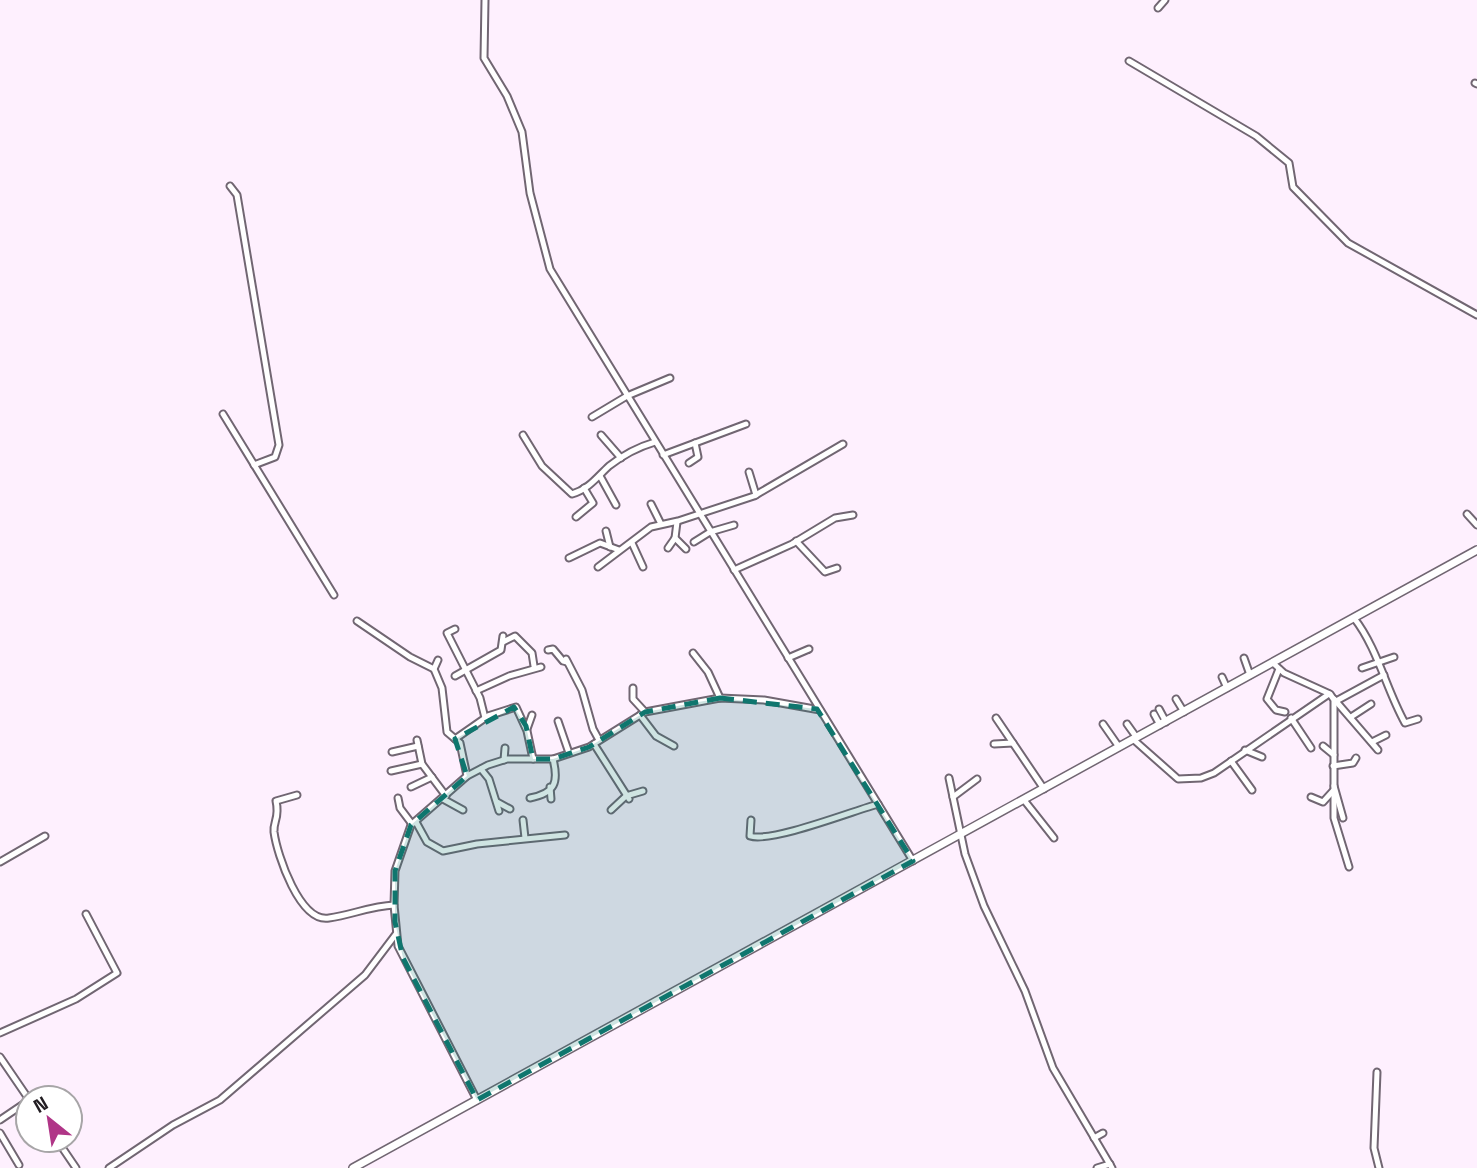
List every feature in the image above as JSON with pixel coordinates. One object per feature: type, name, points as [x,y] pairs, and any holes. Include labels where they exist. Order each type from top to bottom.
[{"type":"street","points":[[485,0],[484,58],[507,96],[522,132],[530,193],[550,269],[914,861]]},
{"type":"street","points":[[1158,8],[1165,0]]},
{"type":"street","points":[[1129,61],[1273,149],[1289,163],[1293,187],[1348,243],[1477,315]]},
{"type":"street","points":[[230,186],[237,195],[279,445],[275,457],[254,465]]},
{"type":"street","points":[[592,417],[627,396],[670,377]]},
{"type":"street","points":[[223,414],[334,595]]},
{"type":"street","points":[[663,455],[746,424]]},
{"type":"street","points":[[523,435],[542,466],[572,494],[584,488],[621,458],[655,442]]},
{"type":"street","points":[[601,435],[621,458]]},
{"type":"street","points":[[689,463],[698,457],[695,443]]},
{"type":"street","points":[[598,567],[651,527],[677,522],[756,495],[843,444]]},
{"type":"street","points":[[749,472],[756,495]]},
{"type":"street","points":[[600,476],[616,505]]},
{"type":"street","points":[[576,517],[593,503],[584,488]]},
{"type":"street","points":[[651,503],[661,524]]},
{"type":"street","points":[[1467,514],[1477,525]]},
{"type":"street","points":[[734,570],[796,541],[835,518],[853,515]]},
{"type":"street","points":[[668,548],[675,538],[677,522]]},
{"type":"street","points":[[694,542],[710,531],[734,525]]},
{"type":"street","points":[[606,531],[612,554]]},
{"type":"street","points":[[675,538],[686,549]]},
{"type":"street","points":[[796,541],[824,572],[837,568]]},
{"type":"street","points":[[632,543],[643,567]]},
{"type":"street","points":[[569,558],[596,544],[610,545],[619,550]]},
{"type":"street","points":[[353,1168],[1227,688],[1276,666],[1354,618],[1477,550]]},
{"type":"street","points":[[1354,618],[1405,723],[1418,719]]},
{"type":"street","points":[[357,621],[434,670],[442,688],[447,732],[462,747],[467,776]]},
{"type":"street","points":[[455,629],[447,633],[476,691],[485,718]]},
{"type":"street","points":[[455,676],[498,653],[503,639],[515,636],[532,653],[537,667],[476,691]]},
{"type":"street","points":[[548,650],[553,649],[563,661],[566,660],[585,697],[596,742],[628,798]]},
{"type":"street","points":[[788,658],[809,649]]},
{"type":"street","points":[[693,653],[708,672],[720,698]]},
{"type":"street","points":[[1362,668],[1394,657]]},
{"type":"street","points":[[1244,658],[1251,675]]},
{"type":"street","points":[[434,670],[438,660]]},
{"type":"street","points":[[1276,666],[1329,694],[1378,750]]},
{"type":"street","points":[[1276,666],[1267,699],[1276,710],[1285,712]]},
{"type":"street","points":[[1336,700],[1384,676]]},
{"type":"street","points":[[1222,677],[1227,688]]},
{"type":"street","points":[[633,688],[633,699],[656,736],[674,746]]},
{"type":"street","points":[[1127,724],[1135,739],[1172,775],[1182,780],[1209,775],[1329,694]]},
{"type":"street","points":[[477,1100],[403,958],[396,934],[395,870],[414,823],[467,776],[481,769],[504,760],[553,759],[569,754],[596,742],[643,713],[720,698],[764,700],[817,709],[824,713]]},
{"type":"street","points":[[1176,699],[1185,712]]},
{"type":"street","points":[[1336,700],[1332,783],[1335,826],[1349,867]]},
{"type":"street","points":[[1351,717],[1371,704]]},
{"type":"street","points":[[455,739],[485,718],[516,707],[527,729],[533,759]]},
{"type":"street","points":[[1159,709],[1163,723]]},
{"type":"street","points":[[582,714],[591,719]]},
{"type":"street","points":[[1154,714],[1163,723]]},
{"type":"street","points":[[527,729],[532,715]]},
{"type":"street","points":[[996,718],[1044,789]]},
{"type":"street","points":[[1290,718],[1311,748]]},
{"type":"street","points":[[558,721],[569,754]]},
{"type":"street","points":[[1102,724],[1119,747]]},
{"type":"street","points":[[1372,742],[1386,735]]},
{"type":"street","points":[[392,752],[418,743],[422,764],[444,797],[463,810]]},
{"type":"street","points":[[994,744],[1013,743]]},
{"type":"street","points":[[1323,746],[1334,755]]},
{"type":"street","points":[[504,760],[505,748]]},
{"type":"street","points":[[1245,750],[1262,757]]},
{"type":"street","points":[[1333,766],[1353,763],[1356,758]]},
{"type":"street","points":[[530,798],[543,795],[558,779],[553,759]]},
{"type":"street","points":[[1230,761],[1252,790]]},
{"type":"street","points":[[391,771],[422,764]]},
{"type":"street","points":[[481,769],[489,779],[499,811]]},
{"type":"street","points":[[411,787],[432,777]]},
{"type":"street","points":[[949,778],[960,835],[977,889],[1021,982],[1047,1054],[1111,1166],[1097,1168]]},
{"type":"street","points":[[953,797],[977,779]]},
{"type":"street","points":[[1332,783],[1343,818]]},
{"type":"street","points":[[550,787],[551,799]]},
{"type":"street","points":[[611,810],[643,790]]},
{"type":"street","points":[[1311,797],[1323,802],[1333,791]]},
{"type":"street","points":[[297,795],[275,801],[279,816],[274,831],[284,866],[304,906],[316,916],[329,919],[394,905]]},
{"type":"street","points":[[398,798],[400,808],[427,842],[439,851],[565,835]]},
{"type":"street","points":[[495,799],[510,808]]},
{"type":"street","points":[[1024,800],[1054,838]]},
{"type":"street","points":[[751,820],[750,836],[763,838],[832,821],[878,804]]},
{"type":"street","points":[[523,820],[525,838]]},
{"type":"street","points":[[0,862],[46,836]]},
{"type":"street","points":[[0,1033],[76,999],[117,973],[86,914]]},
{"type":"street","points":[[109,1168],[173,1125],[220,1100],[348,991],[370,970],[396,934]]},
{"type":"street","points":[[0,1057],[3,1067],[16,1084]]},
{"type":"street","points":[[1377,1072],[1374,1148],[1378,1168]]},
{"type":"street","points":[[0,1133],[19,1165]]},
{"type":"street","points":[[1094,1138],[1103,1133]]},
{"type":"highlighted area","points":[[720,698],[817,709],[913,861],[477,1100],[403,958],[395,922],[395,871],[411,825],[467,776],[455,739],[514,707],[526,726],[533,759],[553,759],[589,747],[645,712]]}]
